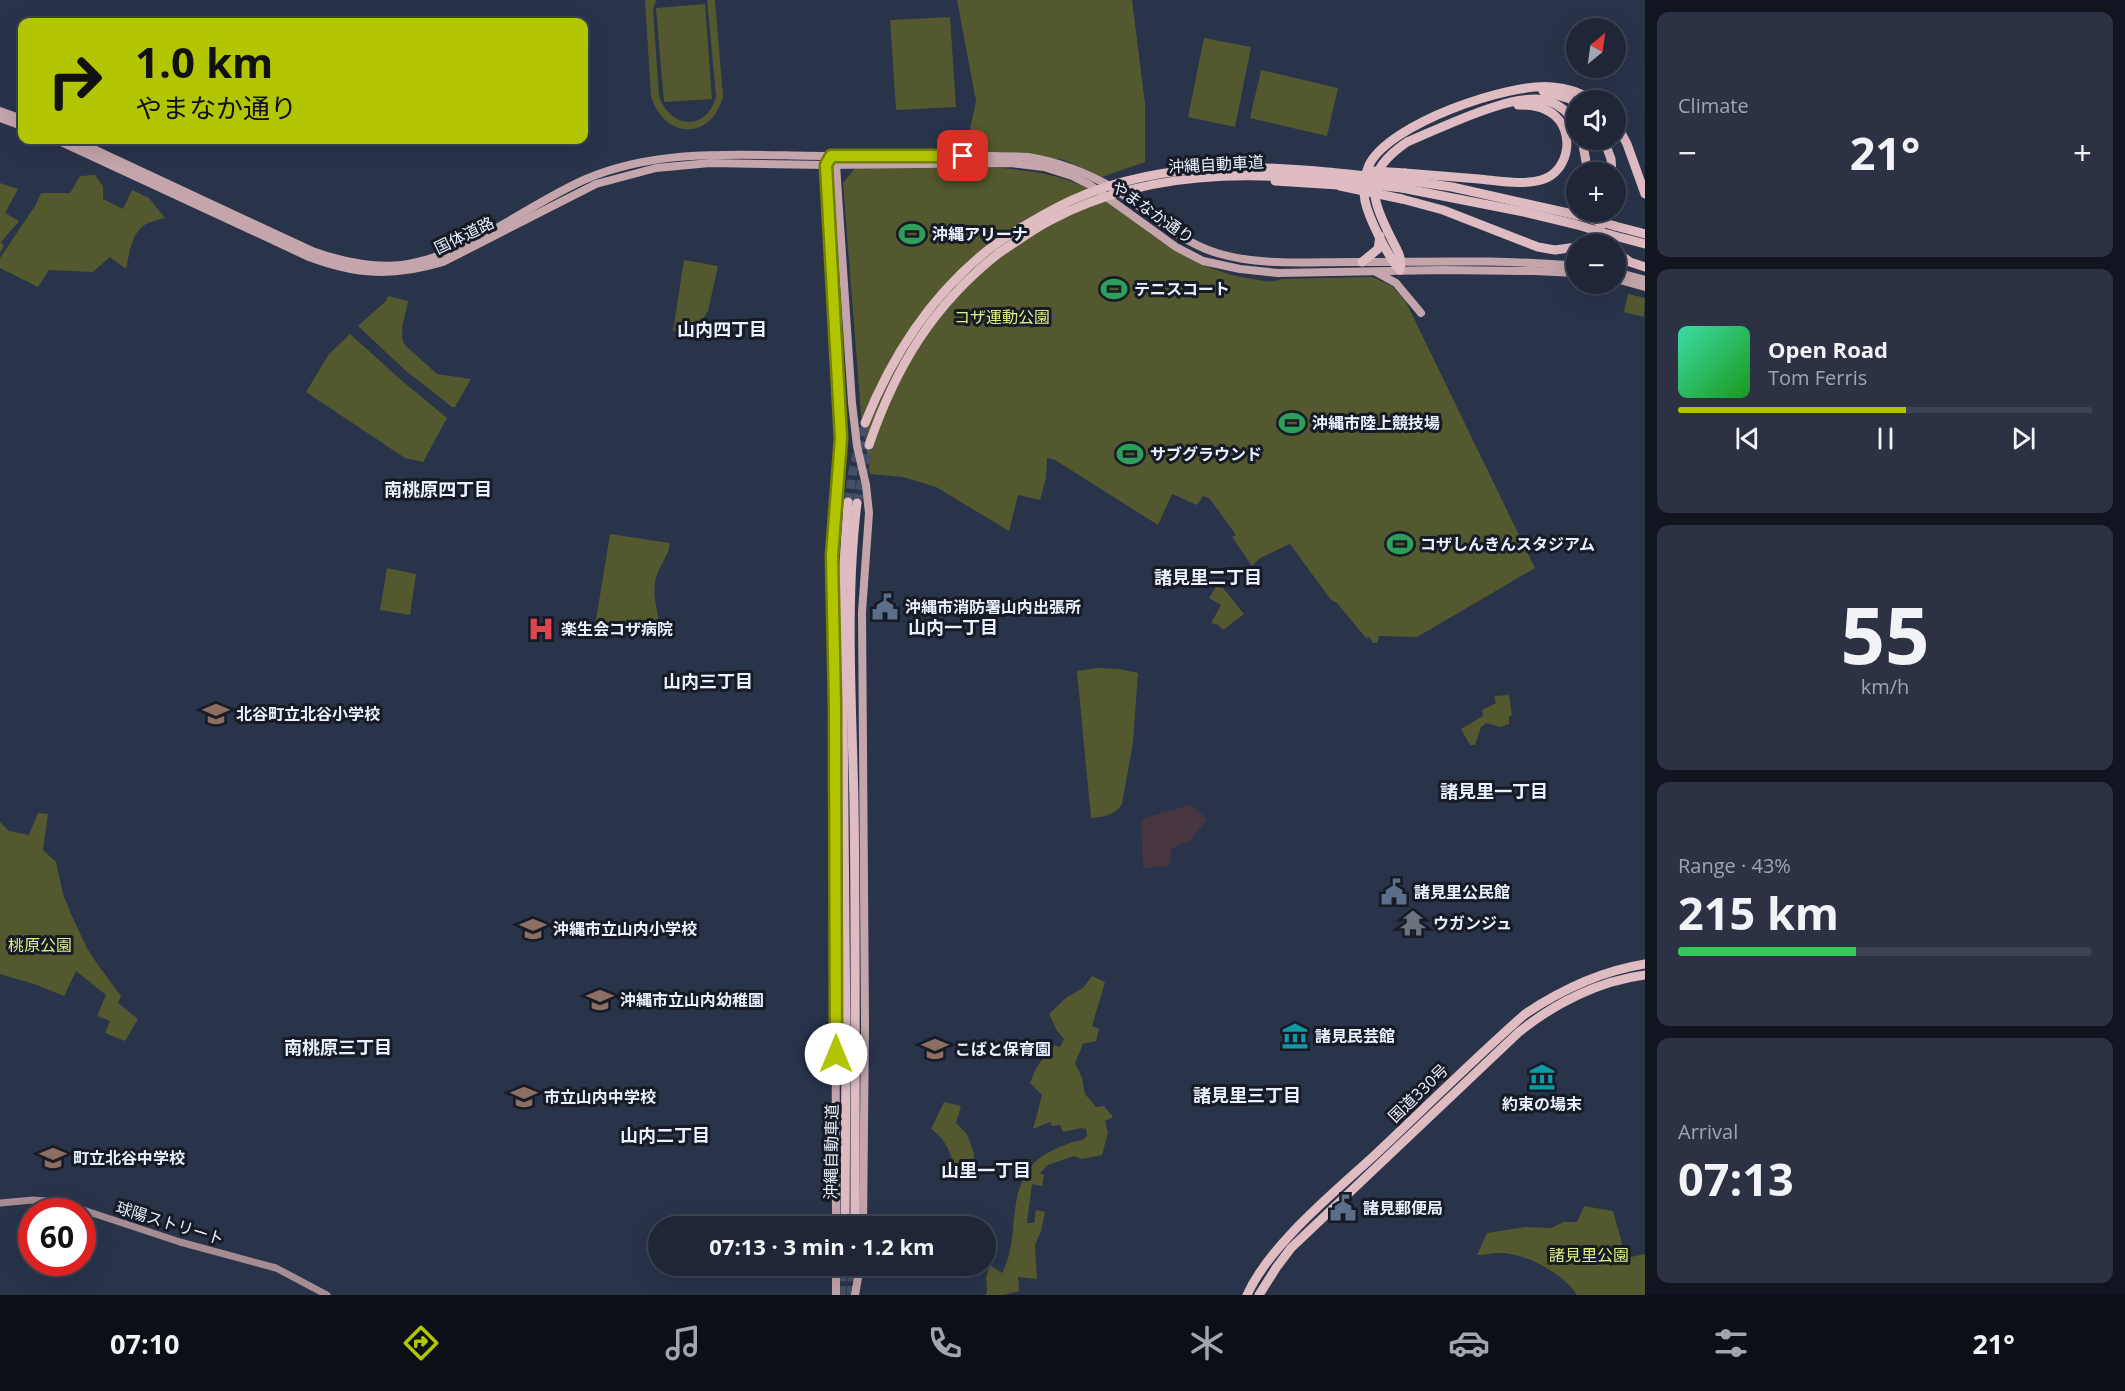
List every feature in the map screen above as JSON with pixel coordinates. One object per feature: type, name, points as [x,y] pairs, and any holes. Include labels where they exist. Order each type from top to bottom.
[{"type":"highway","points":[[1399,265],[1380,235],[1365,202],[1364,184],[1369,166],[1389,142],[1412,128],[1497,93],[1551,86],[1571,90]]},
{"type":"highway","points":[[1523,89],[1551,92],[1566,98]]},
{"type":"highway","points":[[1399,265],[1375,202],[1374,187],[1383,161],[1407,142],[1499,105],[1531,98],[1546,100],[1566,111]]},
{"type":"highway","points":[[1404,180],[1532,182],[1546,178],[1557,171],[1568,145],[1562,123],[1544,108],[1531,105],[1499,105]]},
{"type":"highway","points":[[1626,142],[1645,194]]},
{"type":"highway","name":"沖縄自動車道","points":[[866,423],[891,366],[921,318],[956,277],[996,249],[1023,226],[1073,199],[1130,180],[1181,170],[1211,168],[1335,168],[1452,187],[1575,220],[1609,234]]},
{"type":"highway","points":[[1212,176],[1338,185],[1443,210],[1538,248],[1566,248]]},
{"type":"highway","name":"沖縄自動車道","points":[[869,445],[899,371],[928,324],[996,249],[1051,220],[1110,196],[1157,183],[1212,176],[1404,180]]},
{"type":"highway","points":[[1595,222],[1597,231],[1608,234]]},
{"type":"highway","points":[[1594,234],[1603,222]]},
{"type":"highway","name":"沖縄自動車道","points":[[1626,235],[1645,234]]},
{"type":"highway","points":[[1362,262],[1378,249],[1380,235]]},
{"type":"highway","name":"沖縄自動車道","points":[[1626,239],[1645,244]]},
{"type":"highway","points":[[1626,260],[1645,267]]},
{"type":"highway","name":"沖縄自動車道","points":[[845,1216],[846,1019],[842,593],[852,502],[856,928],[855,1216]]},
{"type":"highway","name":"国道330号","points":[[1247,1295],[1261,1271],[1285,1241],[1334,1192],[1525,1014],[1542,1002],[1577,984],[1627,967],[1645,964]]},
{"type":"highway","name":"国道330号","points":[[1259,1295],[1291,1248],[1519,1032],[1545,1012],[1569,999],[1612,981],[1645,975]]},
{"type":"main road","points":[[0,111],[18,117]]},
{"type":"main road","points":[[0,118],[18,125]]},
{"type":"main road","name":"国体道路","points":[[66,144],[309,257],[346,269],[391,273],[443,262],[584,190],[607,180],[636,172],[666,166],[710,163],[826,165]]},
{"type":"main road","name":"国体道路","points":[[83,144],[312,251],[349,261],[384,265],[402,264],[441,255],[586,179],[640,162],[691,156],[831,156]]},
{"type":"main road","name":"やまなか通り","points":[[831,156],[1009,156],[1046,160],[1081,172],[1113,188],[1176,234],[1217,253],[1279,262],[1362,262],[1566,273]]},
{"type":"main road","points":[[831,156],[826,165],[841,438],[832,556],[835,703],[836,1216]]},
{"type":"main road","points":[[831,156],[836,165],[852,402],[869,513],[862,612],[865,1023],[863,1216]]},
{"type":"main road","name":"やまなか通り","points":[[826,165],[1000,163],[1044,167],[1072,176],[1090,185],[1162,238],[1203,261],[1262,272],[1369,270],[1399,265],[1502,261],[1566,265]]},
{"type":"main road","points":[[1369,270],[1396,283],[1421,313]]},
{"type":"main road","points":[[1626,275],[1645,280]]},
{"type":"main road","points":[[1626,282],[1645,287]]},
{"type":"main road","name":"球陽ストリート","points":[[0,1203],[33,1200],[60,1202],[180,1242],[261,1263],[327,1295]]},
{"type":"main road","points":[[836,1276],[836,1295]]},
{"type":"main road","points":[[855,1295],[858,1276]]},
{"type":"shaded area","points":[[1191,805],[1207,819],[1190,841],[1172,848],[1169,866],[1143,868],[1141,822],[1144,818]]},
{"type":"green space","points":[[645,0],[656,0],[653,9],[659,96],[671,115],[688,122],[697,121],[705,116],[716,96],[707,0],[715,0],[723,96],[717,111],[709,121],[699,127],[688,129],[677,127],[666,121],[657,110],[651,96]]},
{"type":"green space","points":[[957,0],[1132,0],[1145,104],[1145,162],[1102,177],[1064,160],[1012,153],[965,152],[976,101]]},
{"type":"green space","points":[[705,4],[712,99],[664,102],[656,8]]},
{"type":"green space","points":[[950,17],[956,107],[896,110],[890,20]]},
{"type":"green space","points":[[1204,38],[1251,47],[1235,127],[1188,117]]},
{"type":"green space","points":[[1261,70],[1338,88],[1327,136],[1250,118]]},
{"type":"green space","name":"コザ運動公園","points":[[942,166],[1004,168],[1034,172],[1061,178],[1085,187],[1111,203],[1174,250],[1221,272],[1269,281],[1372,277],[1392,286],[1405,300],[1535,568],[1417,637],[1379,636],[1377,643],[1373,643],[1369,637],[1366,638],[1337,603],[1331,600],[1290,544],[1260,558],[1252,566],[1232,537],[1236,535],[1210,499],[1203,496],[1197,505],[1172,494],[1158,525],[1055,460],[1047,458],[1046,478],[1040,500],[1018,495],[1009,531],[936,487],[903,477],[870,474],[861,414],[843,183],[855,168]]},
{"type":"green space","points":[[95,175],[103,186],[103,199],[123,209],[132,190],[149,198],[165,218],[153,221],[138,231],[131,246],[126,269],[110,257],[93,272],[49,270],[38,287],[0,268],[0,258],[35,206],[41,193],[70,193],[80,176]]},
{"type":"green space","points":[[0,183],[18,189],[5,213],[19,221],[1,242],[4,246],[0,253]]},
{"type":"green space","points":[[684,260],[718,266],[708,311],[693,334],[673,331]]},
{"type":"green space","points":[[1628,294],[1645,298],[1644,317],[1624,312]]},
{"type":"green space","points":[[388,296],[408,301],[402,330],[406,346],[437,374],[471,379],[455,407],[406,371],[358,326],[386,301]]},
{"type":"green space","points":[[350,334],[447,418],[423,462],[405,458],[306,392],[329,354]]},
{"type":"green space","points":[[610,534],[670,543],[655,583],[658,630],[596,620]]},
{"type":"green space","points":[[387,568],[416,574],[410,615],[380,610]]},
{"type":"green space","points":[[1216,587],[1223,588],[1244,614],[1223,630],[1211,623],[1221,605],[1209,598]]},
{"type":"green space","points":[[1097,668],[1138,673],[1133,742],[1122,804],[1109,815],[1091,818],[1077,671]]},
{"type":"green space","points":[[1509,695],[1512,715],[1509,716],[1509,724],[1501,727],[1486,723],[1481,727],[1475,745],[1470,745],[1461,729],[1483,716],[1482,710],[1496,703],[1494,696]]},
{"type":"green space","name":"桃原公園","points":[[38,813],[48,814],[43,850],[56,862],[63,894],[87,948],[121,996],[118,1003],[138,1019],[125,1041],[105,1033],[110,1021],[97,1016],[106,995],[76,971],[64,996],[0,974],[0,822],[9,831],[29,835]]},
{"type":"green space","points":[[1092,976],[1105,982],[1092,1026],[1099,1029],[1096,1041],[1083,1044],[1075,1063],[1082,1078],[1085,1094],[1096,1107],[1104,1106],[1113,1117],[1105,1121],[1108,1133],[1102,1155],[1082,1159],[1074,1156],[1048,1165],[1040,1173],[1044,1175],[1042,1186],[1032,1184],[1027,1223],[1034,1223],[1036,1210],[1045,1212],[1035,1245],[1037,1279],[1018,1277],[1019,1291],[1003,1295],[986,1295],[987,1276],[996,1276],[996,1269],[1002,1273],[1008,1260],[1016,1202],[1025,1175],[1041,1157],[1087,1136],[1086,1129],[1063,1132],[1060,1125],[1052,1126],[1050,1122],[1033,1129],[1042,1095],[1030,1083],[1036,1068],[1054,1045],[1060,1047],[1064,1039],[1057,1031],[1049,1014],[1067,997],[1083,988]]},
{"type":"green space","points":[[944,1102],[961,1106],[956,1123],[967,1134],[974,1153],[973,1169],[956,1172],[945,1143],[931,1129]]},
{"type":"green space","name":"諸見里公園","points":[[1584,1206],[1613,1211],[1626,1258],[1645,1254],[1645,1295],[1577,1295],[1554,1272],[1532,1261],[1510,1254],[1477,1255],[1487,1233],[1525,1227],[1551,1228],[1564,1222],[1577,1222]]},
{"type":"tunnel","points":[[848,502],[865,423]]},
{"type":"tunnel","points":[[857,503],[869,445]]},
{"type":"tunnel","points":[[841,1295],[842,1276]]},
{"type":"tunnel","points":[[851,1295],[852,1276]]},
{"type":"place","name":"沖縄アリーナ","points":[[912,234]]},
{"type":"place","name":"テニスコート","points":[[1114,289]]},
{"type":"place","name":"沖縄市陸上競技場","points":[[1292,423]]},
{"type":"place","name":"サブグラウンド","points":[[1130,454]]},
{"type":"place","name":"コザしんきんスタジアム","points":[[1400,544]]},
{"type":"place","name":"沖縄市消防署山内出張所","points":[[885,607]]},
{"type":"place","name":"楽生会コザ病院","points":[[541,629]]},
{"type":"place","name":"北谷町立北谷小学校","points":[[216,714]]},
{"type":"place","name":"諸見里公民館","points":[[1394,892]]},
{"type":"place","name":"ウガンジュ","points":[[1413,923]]},
{"type":"place","name":"沖縄市立山内小学校","points":[[533,929]]},
{"type":"place","name":"沖縄市立山内幼稚園","points":[[600,1000]]},
{"type":"place","name":"諸見民芸館","points":[[1295,1036]]},
{"type":"place","name":"こばと保育園","points":[[935,1049]]},
{"type":"place","name":"約束の場末","points":[[1542,1077]]},
{"type":"place","name":"市立山内中学校","points":[[524,1097]]},
{"type":"place","name":"町立北谷中学校","points":[[53,1158]]},
{"type":"place","name":"諸見郵便局","points":[[1343,1208]]},
{"type":"district","name":"山内四丁目","points":[[722,330]]},
{"type":"district","name":"南桃原四丁目","points":[[438,490]]},
{"type":"district","name":"諸見里二丁目","points":[[1208,578]]},
{"type":"district","name":"山内一丁目","points":[[953,628]]},
{"type":"district","name":"山内三丁目","points":[[708,682]]},
{"type":"district","name":"諸見里一丁目","points":[[1494,792]]},
{"type":"district","name":"南桃原三丁目","points":[[338,1048]]},
{"type":"district","name":"諸見里三丁目","points":[[1247,1096]]},
{"type":"district","name":"山内二丁目","points":[[665,1136]]},
{"type":"district","name":"山里一丁目","points":[[986,1171]]},
{"type":"route","points":[[836,1054],[835,703],[832,556],[841,438],[826,165],[831,156],[963,156]]}]
